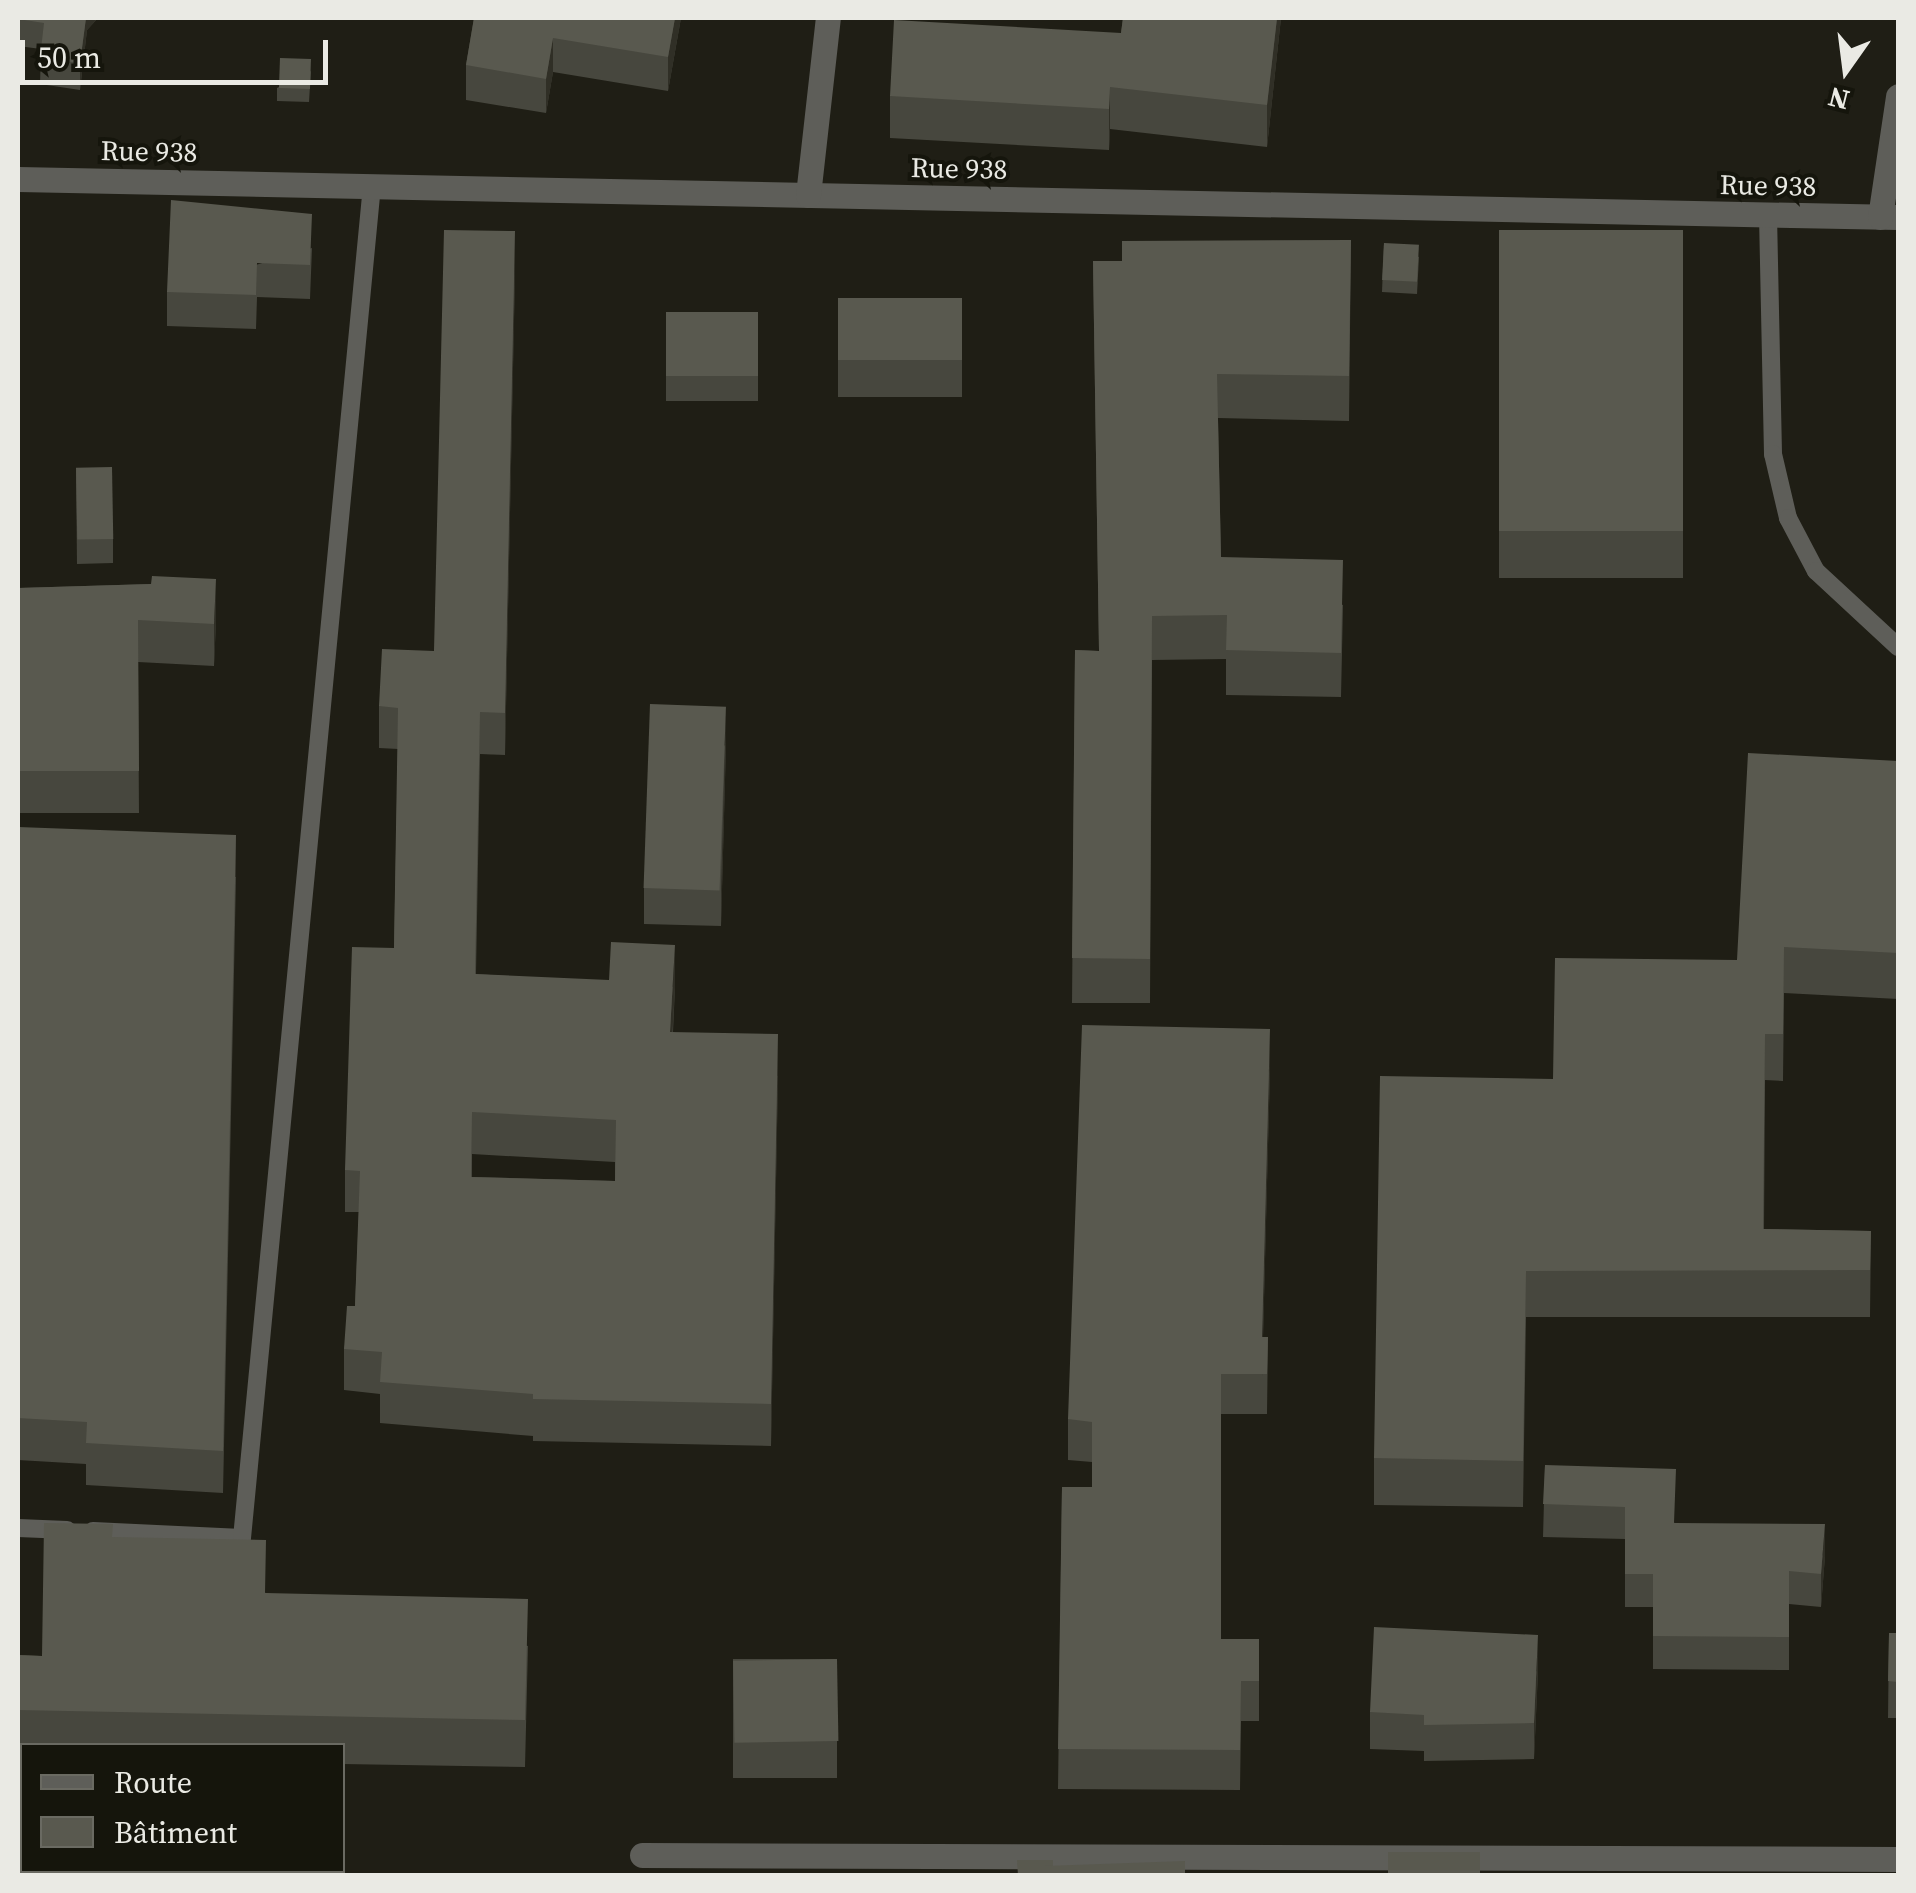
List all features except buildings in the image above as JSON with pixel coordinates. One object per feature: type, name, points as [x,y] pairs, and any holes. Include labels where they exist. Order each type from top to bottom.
[{"type":"street","points":[[808,196],[828,18]]},
{"type":"street","points":[[1889,217],[1898,96]]},
{"type":"street","name":"Rue 938","points":[[18,178],[1889,217]]},
{"type":"street","points":[[642,1855],[1312,1864],[1898,1860]]},
{"type":"lane","points":[[18,1528],[242,1538],[372,186]]},
{"type":"lane","points":[[1768,215],[1774,454],[1788,518],[1816,571],[1898,647]]}]
